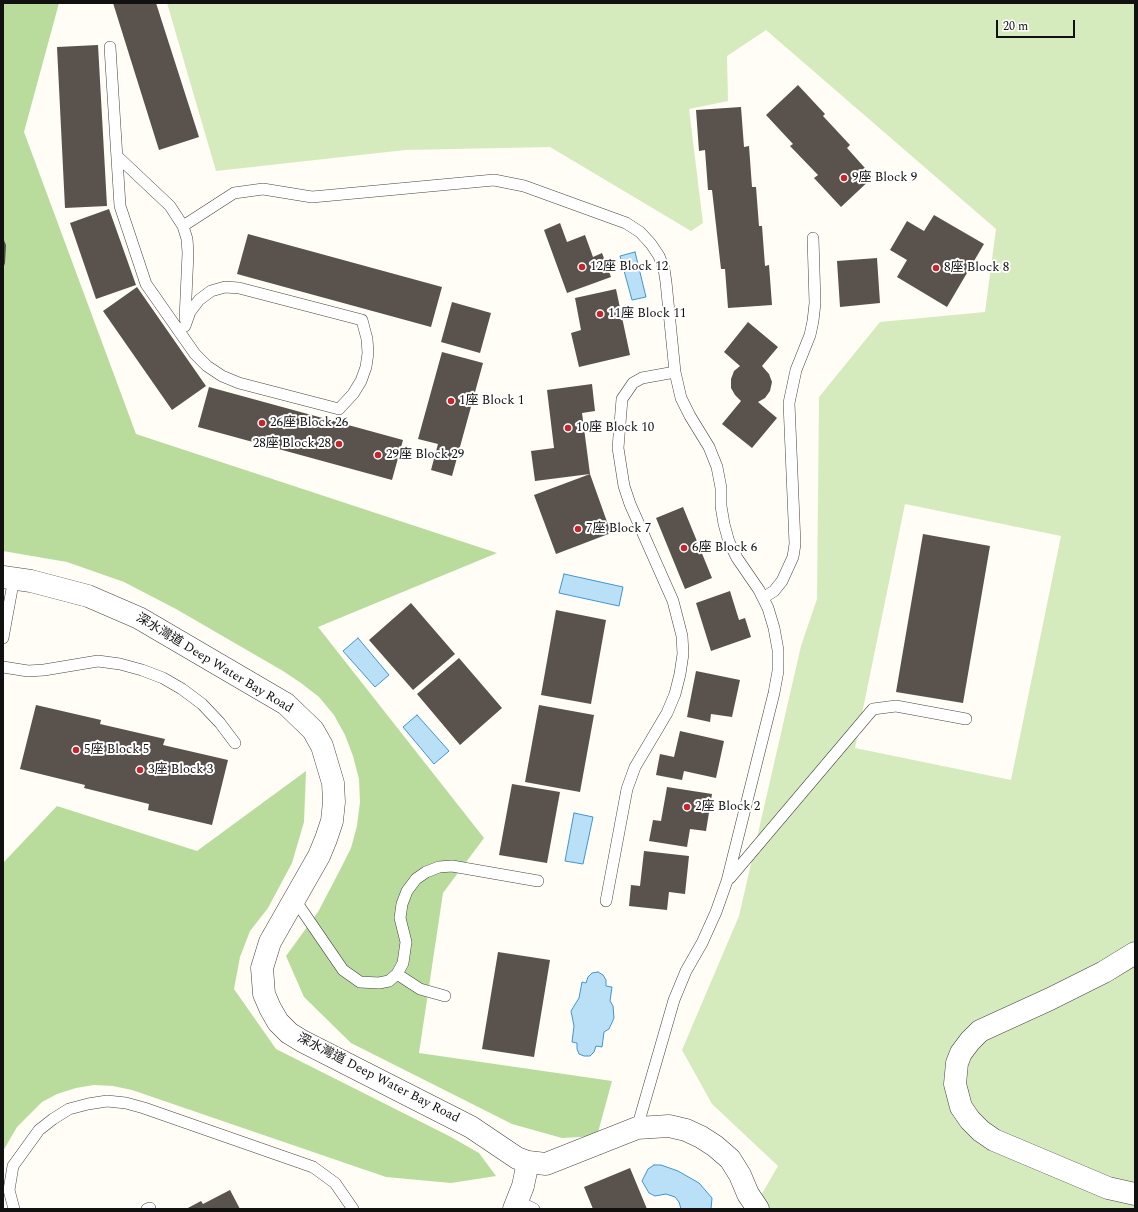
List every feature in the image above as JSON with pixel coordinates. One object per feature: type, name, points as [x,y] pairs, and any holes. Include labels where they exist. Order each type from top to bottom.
[{"type":"street","name":"深水灣道 Deep Water Bay Road","points":[[8,577],[60,587],[88,596],[139,618],[286,704],[313,730],[322,746],[333,783],[334,802],[332,821],[326,839],[295,900],[270,942],[262,968],[264,994],[278,1022],[289,1032],[302,1041],[471,1127],[517,1158],[528,1162],[546,1164],[637,1128],[653,1126],[675,1128],[701,1137],[715,1146],[733,1165],[758,1209]]},
{"type":"street","points":[[1135,953],[1104,972],[980,1031],[961,1053],[957,1063],[955,1084],[962,1106],[970,1120],[981,1131],[994,1140],[1108,1188],[1135,1194]]},
{"type":"street","points":[[522,1206],[528,1162]]},
{"type":"lane","points":[[110,47],[120,206],[146,284],[184,339],[207,366],[222,376],[239,383],[339,409],[353,394],[361,381],[368,353],[367,339],[362,320],[239,288],[225,287],[211,291],[199,300],[190,312],[185,326]]},
{"type":"lane","points":[[117,156],[170,206],[183,226],[187,239],[188,253],[184,339]]},
{"type":"lane","points":[[183,226],[234,193],[263,189],[312,197],[482,180],[506,181],[524,186],[626,223],[640,232],[651,244],[664,269],[675,372],[681,398],[690,416],[710,447],[717,467],[721,488],[721,506],[729,542],[737,558],[763,598],[774,628],[778,650],[778,671],[774,693],[727,881],[716,912],[702,943],[686,971],[674,1000],[637,1128]]},
{"type":"lane","points":[[763,598],[774,591],[782,581],[793,557],[795,544],[789,403],[796,370],[810,335],[813,322],[815,303],[813,238]]},
{"type":"lane","points":[[606,901],[627,789],[635,767],[667,714],[675,694],[683,654],[682,636],[673,601],[630,504],[624,486],[618,448],[622,399],[633,383],[642,378],[675,372]]},
{"type":"lane","points":[[3,638],[8,577]]},
{"type":"lane","points":[[3,667],[28,671],[98,662],[120,664],[142,670],[163,678],[182,689],[202,704],[220,723],[235,743]]},
{"type":"lane","points":[[727,881],[873,709],[896,706],[966,720]]},
{"type":"lane","points":[[295,900],[343,970],[360,982],[379,984],[389,981],[397,974],[403,963],[406,953],[406,942],[400,918],[402,904],[407,891],[416,880],[426,872],[439,867],[452,866],[538,881]]},
{"type":"lane","points":[[397,974],[420,988],[445,996]]},
{"type":"lane","points":[[14,1209],[9,1190],[13,1166],[39,1130],[53,1118],[69,1109],[107,1101],[126,1103],[144,1108],[313,1167],[335,1183],[354,1209]]},
{"type":"green space","points":[[3,3],[59,3],[24,132],[136,434],[497,553],[318,627],[484,838],[443,893],[419,1053],[612,1081],[597,1136],[562,1138],[512,1124],[351,1043],[304,997],[286,956],[318,912],[351,848],[357,826],[360,802],[359,779],[353,756],[345,735],[334,715],[319,697],[283,671],[176,609],[124,582],[67,562],[3,551]]},
{"type":"green space","points":[[167,3],[1135,3],[1135,1209],[753,1209],[778,1166],[712,1104],[682,1050],[739,916],[801,646],[817,599],[819,397],[880,322],[985,312],[996,229],[766,30],[727,56],[728,101],[689,109],[703,223],[691,231],[550,147],[405,150],[216,171]],"holes":[[[905,504],[1061,536],[1011,780],[855,748]]]},
{"type":"green space","points":[[306,771],[304,822],[292,863],[268,908],[250,931],[240,957],[234,989],[276,1049],[451,1137],[479,1153],[496,1176],[451,1183],[386,1177],[132,1090],[113,1086],[94,1085],[76,1088],[57,1094],[42,1102],[17,1127],[3,1151],[3,863],[57,806],[197,851]]},
{"type":"water","points":[[635,252],[646,297],[632,300],[620,256]]},
{"type":"water","points":[[564,574],[623,587],[619,606],[559,593]]},
{"type":"water","points":[[358,638],[389,675],[375,687],[343,651]]},
{"type":"water","points":[[417,715],[449,751],[434,764],[403,727]]},
{"type":"water","points":[[574,813],[593,817],[583,864],[565,861]]},
{"type":"water","points":[[598,972],[603,975],[606,980],[606,986],[612,987],[610,1001],[613,1006],[614,1018],[609,1029],[604,1032],[602,1047],[596,1046],[594,1052],[590,1056],[584,1056],[579,1054],[577,1043],[572,1042],[574,1026],[571,1011],[579,998],[582,982],[586,983],[588,977],[592,973]]},
{"type":"water","points":[[654,1165],[661,1165],[678,1171],[699,1183],[712,1198],[711,1209],[681,1209],[679,1202],[675,1197],[666,1194],[655,1196],[649,1193],[642,1181],[648,1169]]},
{"type":"building","points":[[113,3],[156,3],[199,137],[159,150]]},
{"type":"building","points":[[98,45],[107,206],[65,208],[57,47]]},
{"type":"building","points":[[798,85],[825,114],[823,116],[850,145],[847,148],[873,177],[841,207],[814,178],[818,175],[790,146],[793,144],[766,115]]},
{"type":"building","points":[[741,107],[744,147],[749,146],[752,187],[756,187],[759,226],[762,226],[765,266],[769,265],[772,305],[728,308],[725,269],[721,269],[712,190],[708,190],[705,150],[699,151],[696,110]]},
{"type":"building","points":[[109,209],[136,285],[96,299],[70,223]]},
{"type":"building","name":"8座 Block 8","points":[[934,215],[984,244],[947,307],[897,277],[907,260],[890,250],[907,221],[924,231]]},
{"type":"building","name":"12座 Block 12","points":[[560,223],[567,242],[585,235],[593,257],[602,253],[611,277],[567,293],[544,230]]},
{"type":"building","points":[[248,234],[442,287],[431,327],[237,274]]},
{"type":"building","points":[[3,238],[6,245],[5,263],[3,269]]},
{"type":"building","points":[[877,258],[880,303],[840,307],[837,261]]},
{"type":"building","points":[[137,287],[206,386],[172,410],[103,311]]},
{"type":"building","name":"11座 Block 11","points":[[616,289],[630,355],[579,367],[571,333],[581,330],[575,298]]},
{"type":"building","points":[[452,302],[491,313],[480,353],[441,342]]},
{"type":"building","points":[[748,322],[778,347],[762,366],[769,374],[772,382],[770,391],[765,398],[758,402],[777,418],[752,448],[722,424],[741,401],[731,388],[731,379],[734,371],[740,366],[724,352]]},
{"type":"building","name":"1座 Block 1","points":[[442,352],[483,363],[452,476],[431,470],[438,444],[418,439]]},
{"type":"building","points":[[592,384],[595,411],[582,413],[590,474],[535,481],[531,451],[554,448],[547,390]]},
{"type":"building","points":[[209,387],[403,440],[392,480],[198,427]]},
{"type":"building","points":[[590,474],[611,533],[556,554],[534,495]]},
{"type":"building","name":"6座 Block 6","points":[[683,507],[712,578],[685,589],[656,518]]},
{"type":"building","points":[[923,534],[990,546],[963,703],[896,692]]},
{"type":"building","points":[[730,591],[739,620],[745,618],[751,637],[711,651],[696,603]]},
{"type":"building","points":[[411,603],[455,654],[413,690],[369,640]]},
{"type":"building","points":[[556,610],[606,620],[591,704],[541,695]]},
{"type":"building","points":[[459,658],[502,708],[460,745],[417,694]]},
{"type":"building","points":[[696,671],[740,680],[732,717],[711,714],[710,722],[687,717]]},
{"type":"building","points":[[36,705],[101,720],[100,724],[165,739],[163,745],[228,760],[212,825],[148,810],[149,804],[84,788],[85,785],[20,769]]},
{"type":"building","points":[[539,705],[594,715],[580,792],[525,782]]},
{"type":"building","points":[[680,731],[724,741],[716,778],[684,771],[682,780],[656,775],[660,754],[674,757]]},
{"type":"building","points":[[512,784],[560,792],[547,863],[499,855]]},
{"type":"building","name":"2座 Block 2","points":[[667,787],[712,794],[706,831],[690,829],[687,847],[649,841],[653,820],[661,821]]},
{"type":"building","points":[[644,851],[689,856],[685,894],[669,892],[667,910],[629,906],[631,885],[640,886]]},
{"type":"building","points":[[498,952],[550,960],[534,1057],[482,1049]]},
{"type":"building","points":[[630,1168],[647,1209],[593,1209],[584,1187]]},
{"type":"building","points":[[230,1190],[240,1209],[186,1209],[201,1201],[203,1204]]},
{"type":"place","name":"9座 Block 9","points":[[844,178]]},
{"type":"place","name":"12座 Block 12","points":[[582,267]]},
{"type":"place","name":"8座 Block 8","points":[[936,268]]},
{"type":"place","name":"11座 Block 11","points":[[600,314]]},
{"type":"place","name":"1座 Block 1","points":[[451,401]]},
{"type":"place","name":"26座 Block 26","points":[[262,423]]},
{"type":"place","name":"10座 Block 10","points":[[568,428]]},
{"type":"place","name":"28座 Block 28","points":[[339,444]]},
{"type":"place","name":"29座 Block 29","points":[[378,455]]},
{"type":"place","name":"7座 Block 7","points":[[578,529]]},
{"type":"place","name":"6座 Block 6","points":[[684,548]]},
{"type":"place","name":"5座 Block 5","points":[[76,750]]},
{"type":"place","name":"3座 Block 3","points":[[140,770]]},
{"type":"place","name":"2座 Block 2","points":[[687,807]]}]
